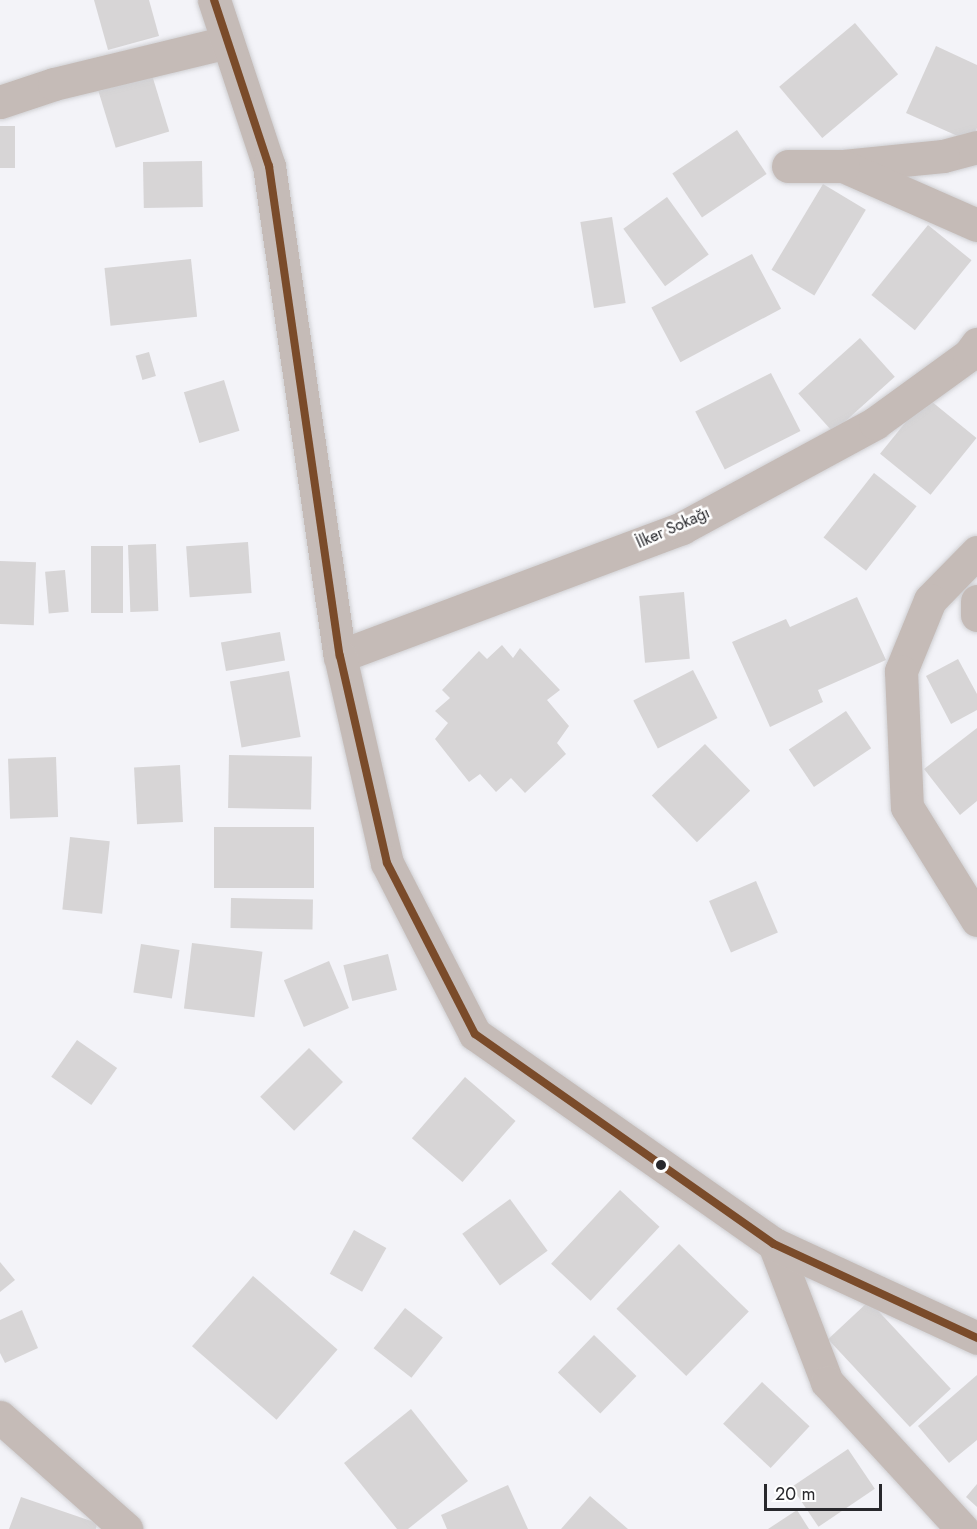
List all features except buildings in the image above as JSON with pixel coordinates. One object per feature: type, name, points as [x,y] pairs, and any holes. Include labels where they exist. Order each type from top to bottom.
[{"type":"street","points":[[214,0],[269,166],[340,656],[387,863],[475,1034],[774,1244],[977,1338]]},
{"type":"street","points":[[0,102],[54,84],[227,42]]},
{"type":"street","points":[[788,166],[843,166],[943,156],[977,147]]},
{"type":"street","points":[[843,166],[977,225]]},
{"type":"street","name":"İlker Sokağı","points":[[340,656],[682,528],[875,423],[969,355],[977,344]]},
{"type":"street","points":[[977,552],[930,600],[901,671],[907,807],[977,921]]},
{"type":"street","points":[[977,601],[977,615]]},
{"type":"street","points":[[774,1244],[827,1382],[962,1529]]},
{"type":"street","points":[[0,1417],[126,1529]]},
{"type":"transit line","points":[[214,0],[269,166],[340,656],[387,863],[475,1034],[774,1244],[977,1338]]}]
